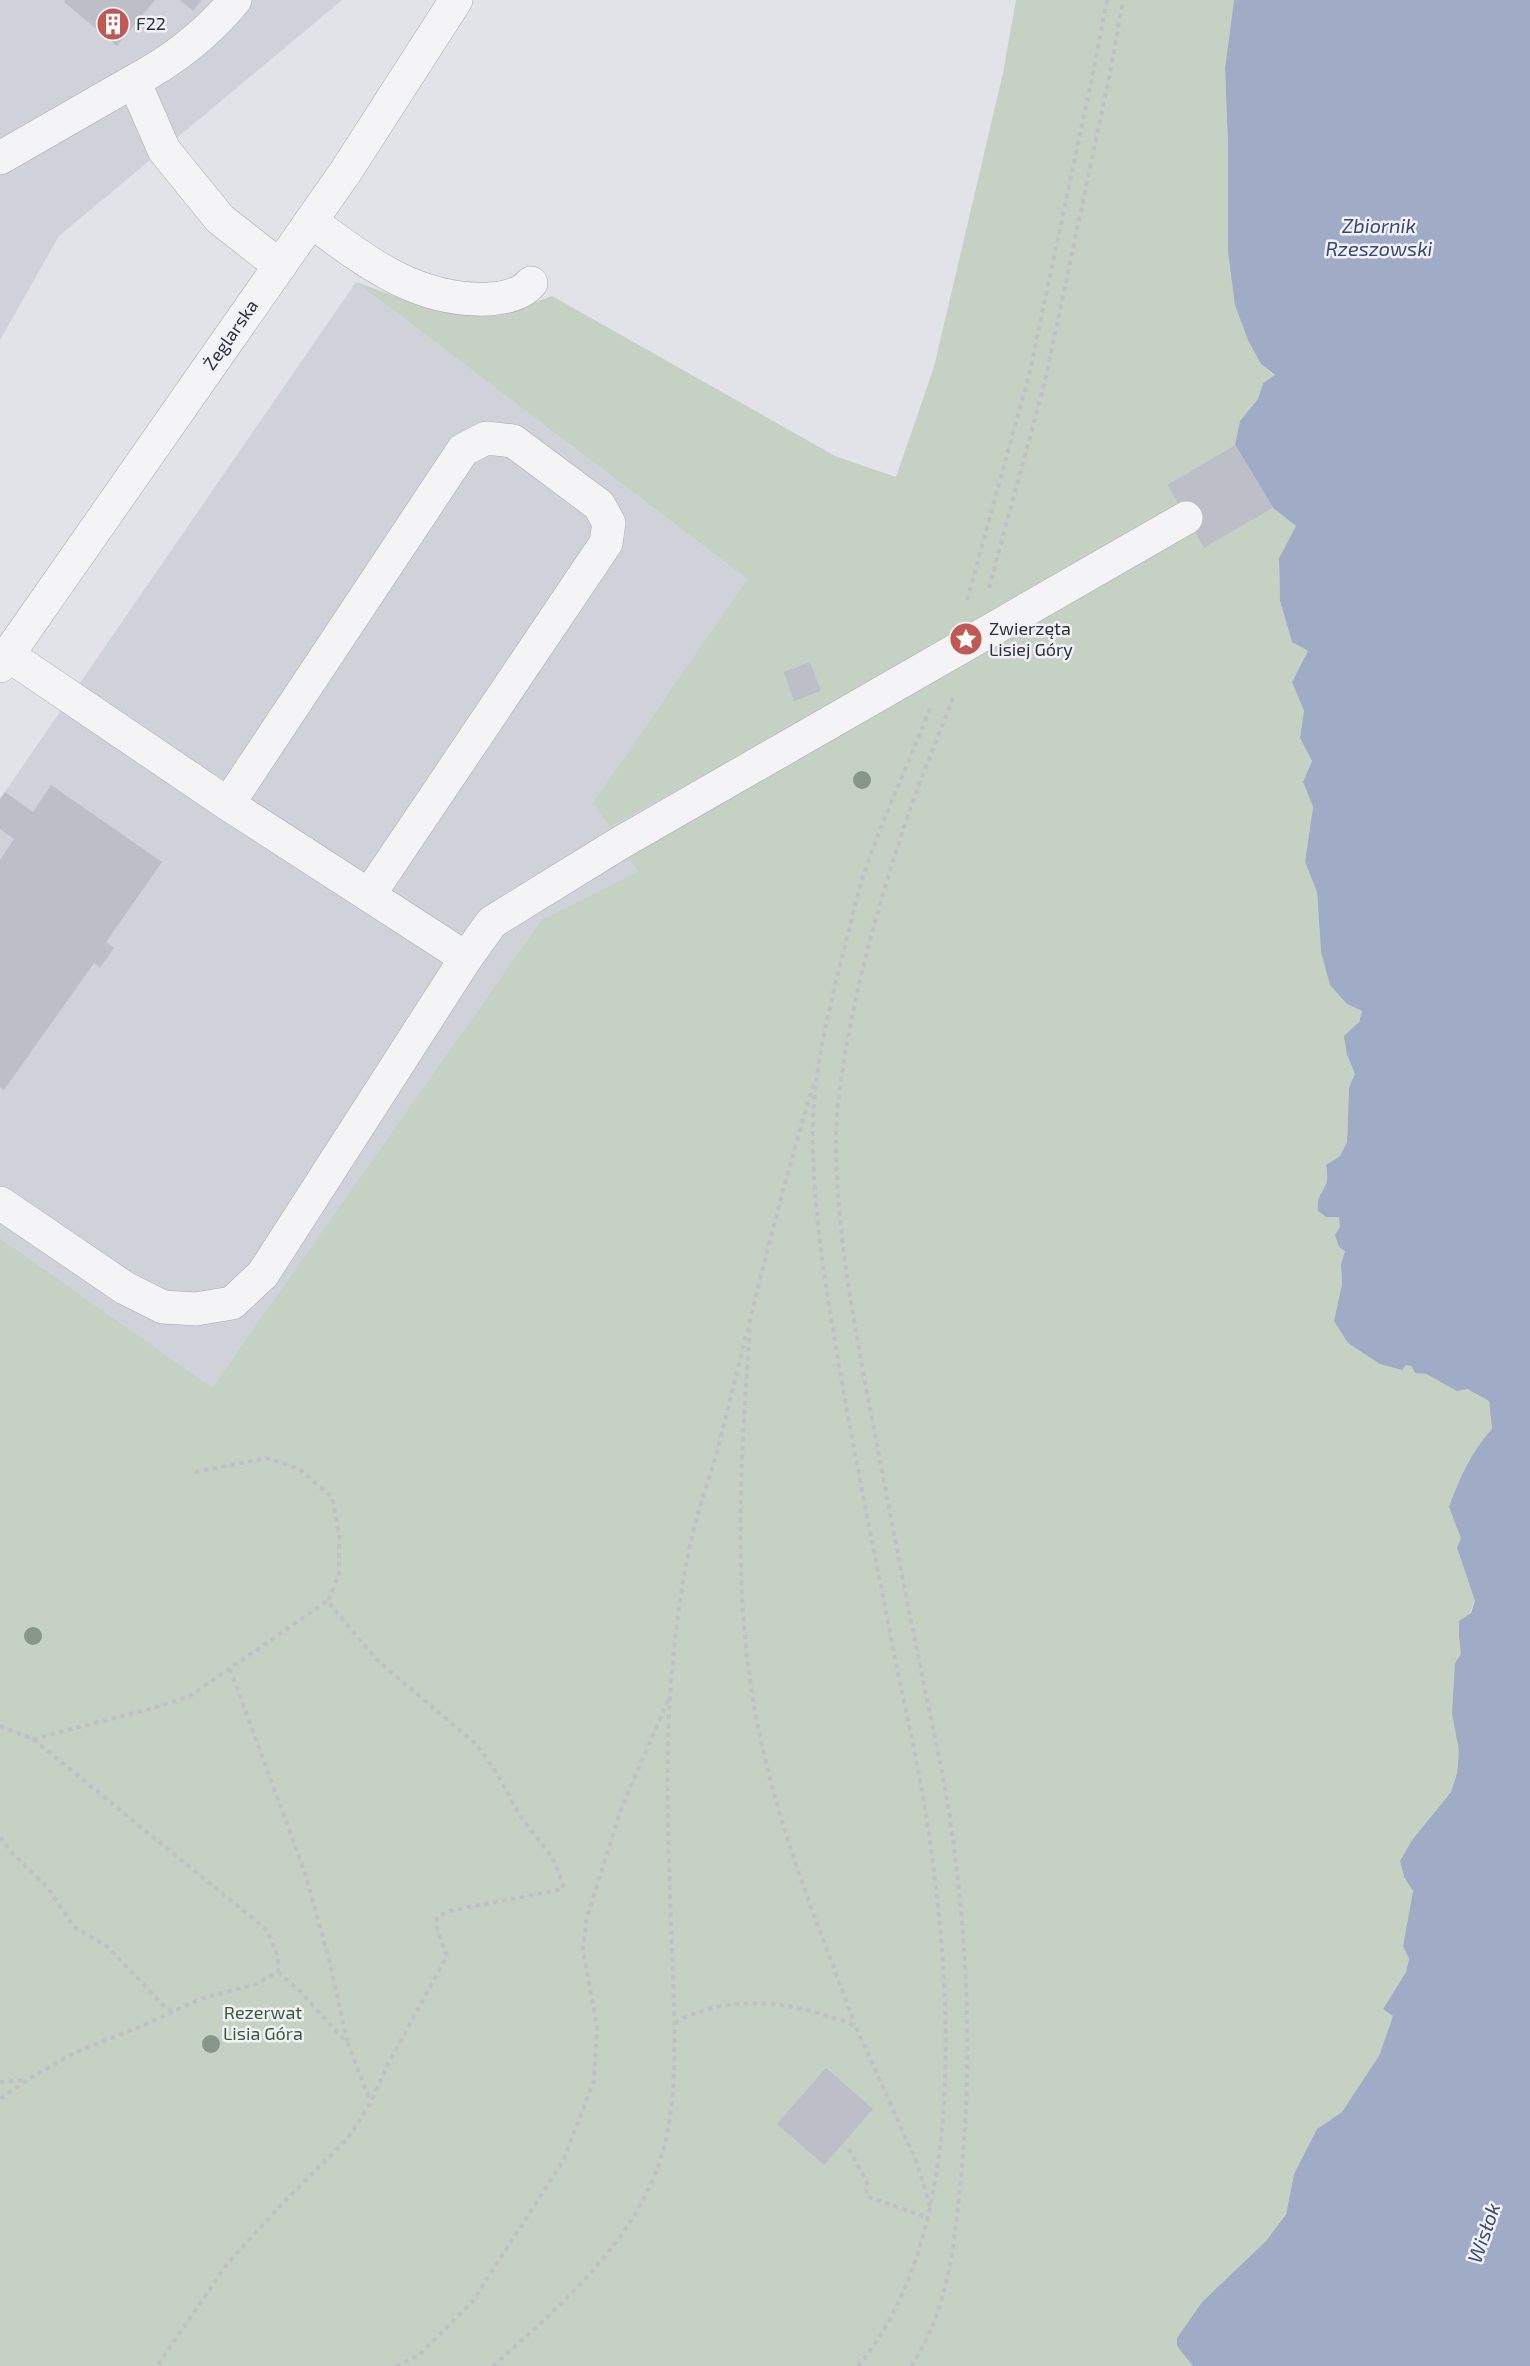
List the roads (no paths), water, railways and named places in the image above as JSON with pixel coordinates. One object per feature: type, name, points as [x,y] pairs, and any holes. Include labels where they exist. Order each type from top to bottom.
[{"type":"street","points":[[0,158],[165,65],[213,27],[235,0]]},
{"type":"street","name":"Żeglarska","points":[[4,660],[346,171],[456,0]]},
{"type":"street","points":[[134,81],[164,150],[220,219],[280,266]]},
{"type":"street","points":[[311,221],[369,264],[412,286],[441,295],[469,299],[501,298],[518,293],[531,283]]},
{"type":"street","points":[[228,804],[463,450],[486,438],[513,441],[599,505],[609,523],[606,543],[369,895]]},
{"type":"street","points":[[0,1203],[125,1288],[163,1307],[196,1309],[232,1303],[263,1274],[466,958],[492,922],[620,843],[1186,518]]},
{"type":"street","points":[[4,660],[466,958]]},
{"type":"water","name":"Zbiornik Rzeszowski","points":[[1234,0],[1530,0],[1530,2366],[1193,2366],[1177,2346],[1177,2338],[1202,2302],[1266,2241],[1286,2214],[1294,2174],[1317,2129],[1342,2112],[1379,2056],[1393,2016],[1383,2009],[1406,1972],[1409,1959],[1403,1946],[1413,1891],[1404,1877],[1400,1861],[1412,1840],[1451,1792],[1457,1773],[1459,1751],[1452,1714],[1455,1663],[1461,1654],[1459,1621],[1471,1613],[1475,1601],[1457,1548],[1461,1538],[1449,1507],[1466,1466],[1492,1429],[1489,1401],[1467,1389],[1457,1391],[1426,1374],[1415,1373],[1411,1366],[1406,1365],[1402,1370],[1380,1364],[1348,1343],[1334,1321],[1342,1284],[1341,1264],[1345,1251],[1339,1247],[1335,1235],[1340,1227],[1339,1217],[1326,1217],[1318,1211],[1318,1202],[1327,1182],[1326,1165],[1340,1156],[1347,1142],[1349,1087],[1355,1074],[1347,1055],[1344,1036],[1359,1022],[1362,1011],[1347,1004],[1330,985],[1321,952],[1317,892],[1305,862],[1313,807],[1303,782],[1312,761],[1300,738],[1304,711],[1292,682],[1308,651],[1292,642],[1280,601],[1279,558],[1296,526],[1273,508],[1235,445],[1240,421],[1258,399],[1263,383],[1275,375],[1261,364],[1248,340],[1235,305],[1228,251],[1225,68]]},
{"type":"place","name":"F22","points":[[113,24]]},
{"type":"place","name":"Zwierzęta Lisiej Góry","points":[[966,639]]},
{"type":"park label","name":"Rezerwat Lisia Góra","points":[[263,2023]]},
{"type":"water label","name":"Wisłok","points":[[1484,2233]]}]
